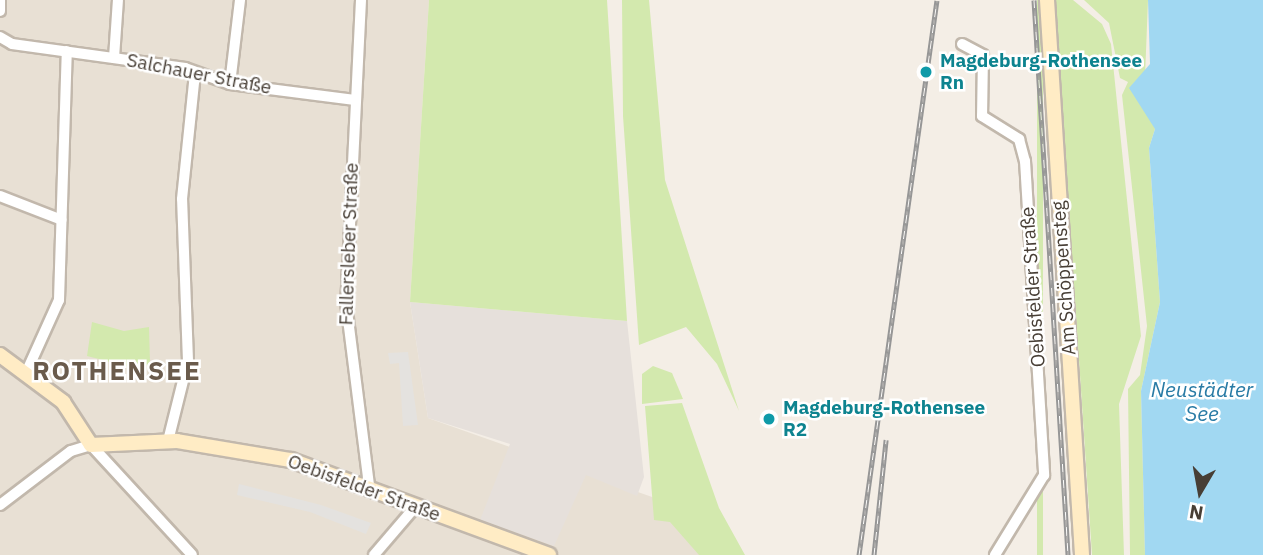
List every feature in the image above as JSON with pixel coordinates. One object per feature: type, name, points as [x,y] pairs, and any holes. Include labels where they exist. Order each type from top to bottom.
[{"type":"street","points":[[0,11],[1,0]]},
{"type":"street","points":[[114,58],[118,0]]},
{"type":"street","points":[[230,84],[240,0]]},
{"type":"street","name":"Fallersleber Straße","points":[[361,0],[345,303],[369,486]]},
{"type":"street","name":"Am Schöppensteg","points":[[1047,0],[1082,555]]},
{"type":"street","name":"Salchauer Straße","points":[[2,39],[195,73],[230,84],[355,100]]},
{"type":"street","name":"Oebisfelder Straße","points":[[962,44],[983,52],[982,116],[1019,139],[1025,161],[1044,475],[995,555]]},
{"type":"street","points":[[26,373],[57,311],[67,51]]},
{"type":"street","points":[[168,441],[187,368],[182,199],[195,73]]},
{"type":"street","points":[[0,196],[62,220]]},
{"type":"street","points":[[0,355],[63,402],[91,445],[192,555]]},
{"type":"street","name":"Oebisfelder Straße","points":[[91,445],[168,441],[291,460],[369,486],[549,555]]},
{"type":"street","points":[[0,505],[71,450],[91,445]]},
{"type":"street","points":[[374,555],[416,506]]},
{"type":"shaded area","points":[[0,0],[429,0],[410,302],[428,418],[723,522],[734,555],[0,555]]},
{"type":"shaded area","points":[[410,302],[627,321],[644,477],[637,496],[586,475],[554,546],[480,520],[510,444],[428,418]]},
{"type":"shaded area","points":[[408,352],[418,425],[403,426],[399,363],[390,364],[388,353]]},
{"type":"shaded area","points":[[239,484],[321,505],[371,523],[366,534],[310,512],[237,495]]},
{"type":"green space","points":[[429,0],[607,0],[627,321],[410,302]]},
{"type":"green space","points":[[622,0],[649,0],[665,180],[739,411],[717,364],[686,327],[639,345],[623,116]]},
{"type":"green space","points":[[1037,0],[1043,0],[1043,555],[1037,555]]},
{"type":"green space","points":[[1055,0],[1073,0],[1102,24],[1111,44],[1141,336],[1119,404],[1124,555],[1092,555]]},
{"type":"green space","points":[[1084,0],[1148,0],[1145,77],[1155,129],[1149,148],[1160,302],[1141,391],[1145,555],[1130,555],[1128,389],[1140,375],[1147,326],[1122,95],[1128,82],[1120,78],[1109,23]]},
{"type":"green space","points":[[92,322],[124,331],[149,327],[150,362],[142,370],[87,356]]},
{"type":"green space","points":[[653,366],[672,373],[683,399],[642,404],[642,374]]},
{"type":"green space","points":[[682,403],[719,508],[745,555],[699,555],[670,522],[654,520],[645,406]]},
{"type":"water","name":"Neustädter See","points":[[1148,0],[1263,0],[1263,555],[1145,555],[1141,391],[1160,302],[1149,148],[1155,129],[1129,88],[1150,64]]},
{"type":"railway","points":[[859,555],[937,0]]},
{"type":"railway","points":[[1034,0],[1068,555]]},
{"type":"railway","points":[[874,555],[886,440]]},
{"type":"place","name":"Magdeburg-Rothensee Rn","points":[[926,72]]},
{"type":"place","name":"Magdeburg-Rothensee R2","points":[[769,419]]},
{"type":"district","name":"ROTHENSEE","points":[[117,371]]}]
